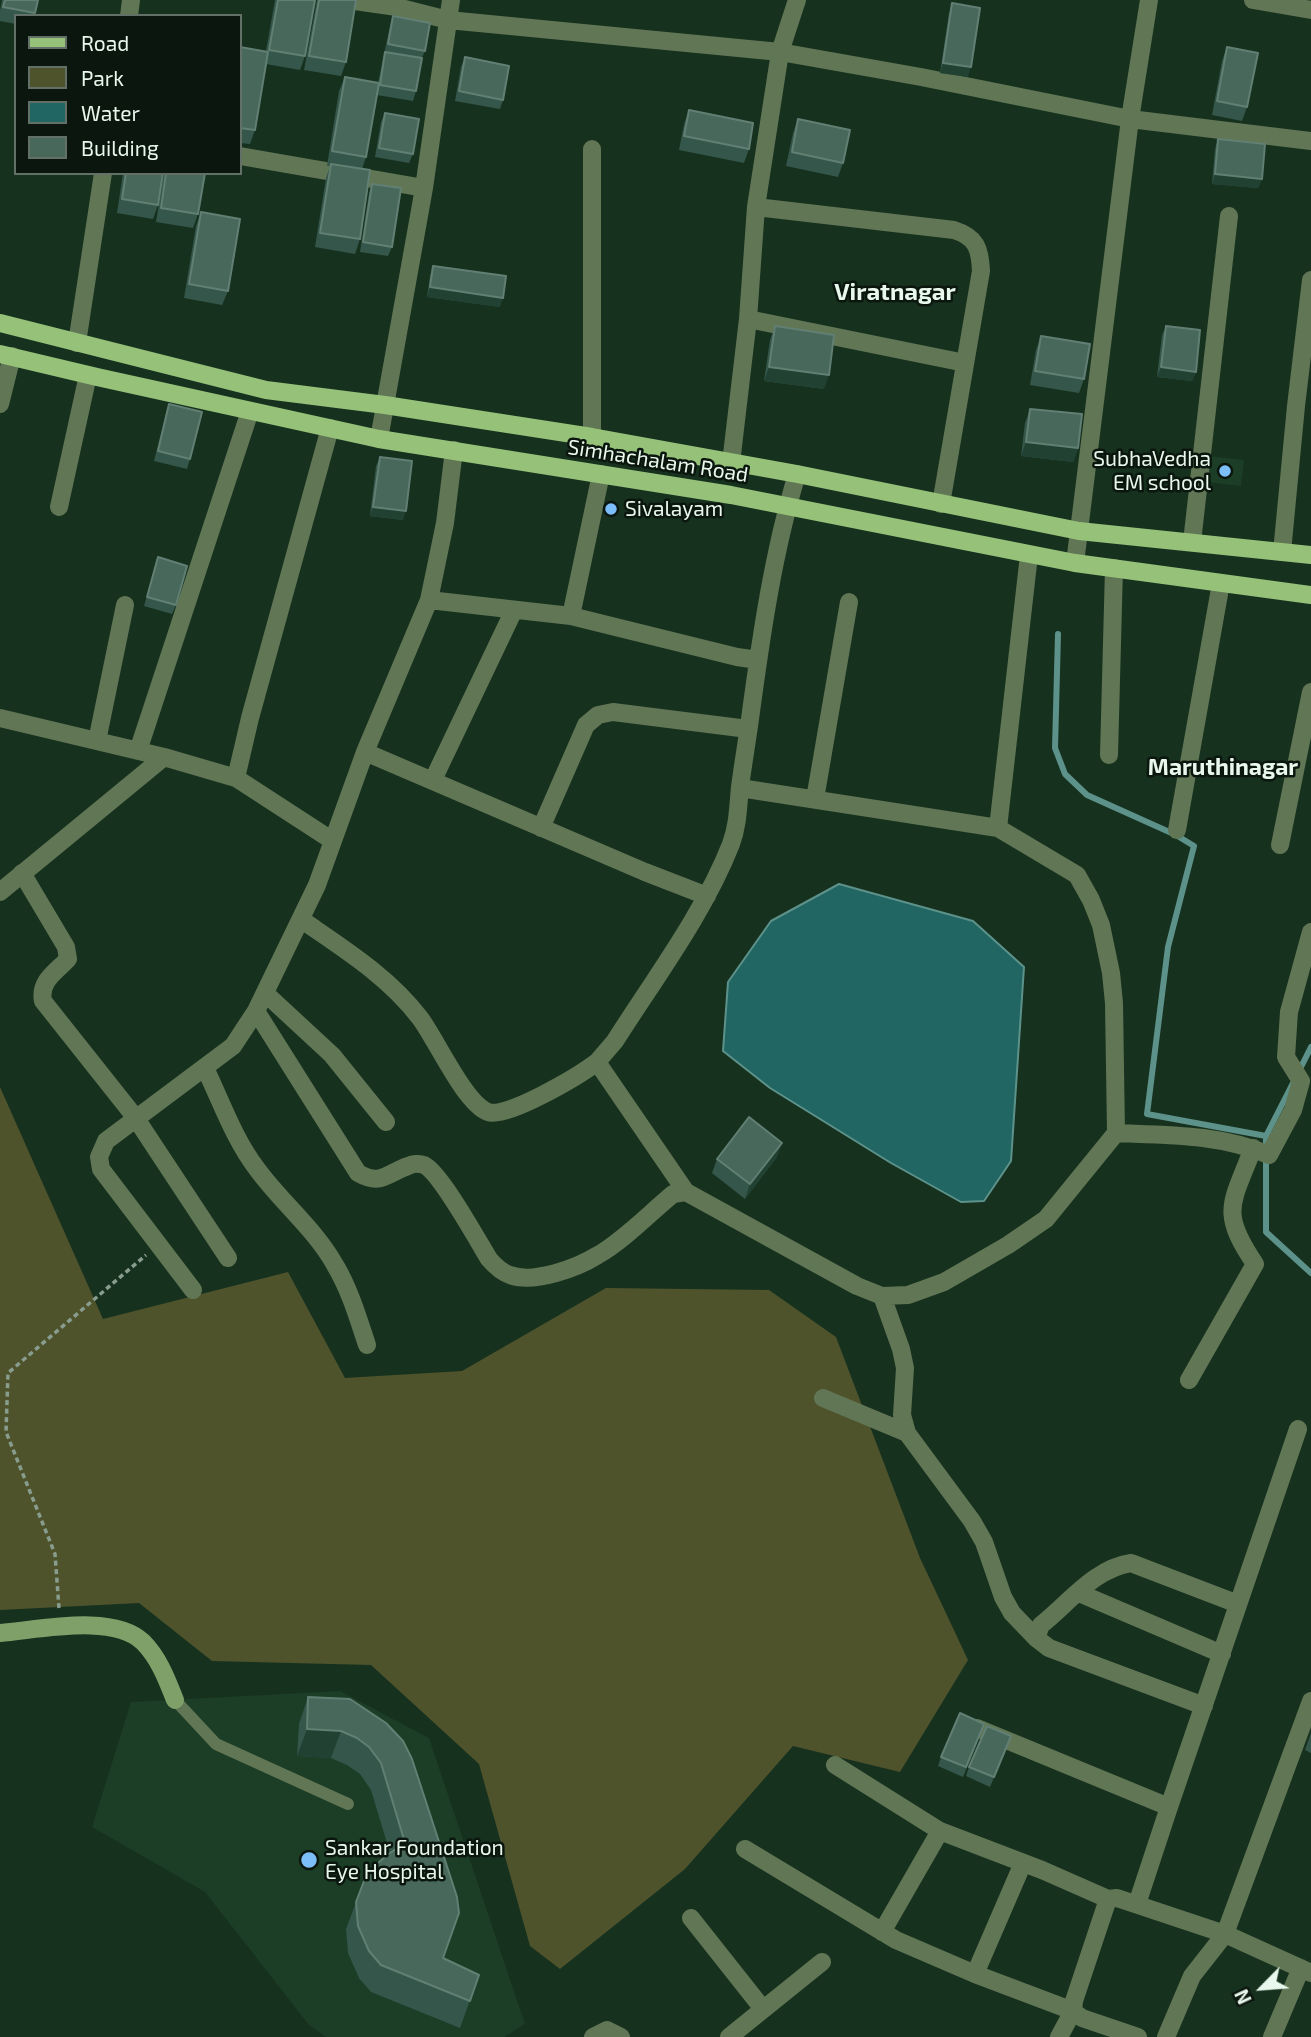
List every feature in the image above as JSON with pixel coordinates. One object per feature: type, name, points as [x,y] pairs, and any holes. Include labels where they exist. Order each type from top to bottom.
[{"type":"main road","points":[[0,323],[266,390],[385,405],[592,437],[797,474],[1079,531],[1311,555]]},
{"type":"main road","name":"Simhachalam Road","points":[[6,355],[379,439],[787,506],[1075,563],[1311,595]]},
{"type":"street","points":[[348,0],[397,7],[448,20],[780,52],[921,76],[1130,120],[1311,141]]},
{"type":"street","points":[[379,439],[424,188],[451,0]]},
{"type":"street","points":[[731,463],[748,319],[757,207],[780,52],[797,0]]},
{"type":"street","points":[[1075,563],[1130,120],[1149,0]]},
{"type":"street","points":[[1252,0],[1311,10]]},
{"type":"street","points":[[592,149],[592,437]]},
{"type":"street","points":[[242,156],[424,188]]},
{"type":"street","points":[[77,342],[103,175]]},
{"type":"street","points":[[757,207],[954,230],[968,235],[976,243],[981,254],[981,271],[941,504]]},
{"type":"street","points":[[1192,542],[1229,216]]},
{"type":"street","points":[[1282,552],[1311,280]]},
{"type":"street","points":[[748,319],[965,363]]},
{"type":"street","points":[[0,404],[6,355]]},
{"type":"street","points":[[59,507],[88,375]]},
{"type":"street","points":[[138,751],[250,411]]},
{"type":"street","points":[[236,778],[330,428]]},
{"type":"street","points":[[193,1290],[101,1169],[99,1157],[106,1141],[233,1045],[256,1011],[302,920],[365,752],[429,600],[445,523],[454,450]]},
{"type":"street","points":[[571,616],[601,474]]},
{"type":"street","points":[[302,920],[391,986],[420,1018],[472,1101],[487,1112],[503,1113],[573,1079],[597,1062],[615,1041],[707,896],[731,844],[738,820],[758,660],[787,506],[797,474]]},
{"type":"street","points":[[998,828],[1029,555]]},
{"type":"street","points":[[1109,755],[1114,568]]},
{"type":"street","points":[[1177,830],[1222,583]]},
{"type":"street","points":[[429,600],[571,616],[758,660]]},
{"type":"street","points":[[815,799],[849,602]]},
{"type":"street","points":[[97,741],[125,605]]},
{"type":"street","points":[[433,780],[514,610]]},
{"type":"street","points":[[1280,845],[1311,692]]},
{"type":"street","points":[[541,828],[586,725],[598,715],[613,712],[748,729]]},
{"type":"street","points":[[0,718],[164,757],[236,778],[333,841]]},
{"type":"street","points":[[365,752],[707,896]]},
{"type":"street","points":[[0,892],[164,757]]},
{"type":"street","points":[[597,1062],[685,1192],[857,1286],[882,1296],[908,1296],[944,1282],[1008,1245],[1046,1219],[1116,1133],[1114,1003],[1109,961],[1101,925],[1077,876],[998,828],[740,788]]},
{"type":"street","points":[[22,873],[66,947],[68,959],[41,990],[43,1001],[135,1117],[228,1258]]},
{"type":"street","points":[[1189,1380],[1255,1264],[1232,1224],[1232,1202],[1261,1151],[1293,1110],[1301,1081],[1286,1058],[1289,1012],[1311,932]]},
{"type":"street","points":[[265,993],[332,1055],[386,1122]]},
{"type":"street","points":[[256,1011],[358,1173],[370,1180],[383,1178],[411,1164],[424,1165],[437,1177],[489,1259],[498,1269],[509,1275],[524,1279],[576,1266],[600,1254],[673,1194],[685,1192]]},
{"type":"street","points":[[205,1068],[241,1145],[257,1169],[323,1245],[335,1265],[347,1289],[367,1345]]},
{"type":"street","points":[[1116,1133],[1192,1137],[1261,1151]]},
{"type":"street","points":[[882,1296],[905,1368],[902,1415],[907,1433],[972,1521],[984,1542],[1003,1597],[1012,1613],[1049,1648],[1204,1706]]},
{"type":"street","points":[[823,1398],[907,1433]]},
{"type":"street","points":[[1137,1904],[1298,1429]]},
{"type":"street","points":[[1036,1638],[1041,1625],[1103,1573],[1118,1565],[1131,1563],[1238,1604]]},
{"type":"street","points":[[1079,1593],[1222,1654]]},
{"type":"street","points":[[0,1633],[81,1624],[111,1626],[142,1641],[162,1667],[175,1700]]},
{"type":"street","points":[[1166,2037],[1192,1976],[1225,1934],[1311,1701]]},
{"type":"street","points":[[977,1728],[1170,1807]]},
{"type":"street","points":[[835,1765],[940,1832],[1108,1899],[1117,1898],[1225,1934],[1306,1970],[1272,2037]]},
{"type":"street","points":[[882,1932],[940,1832]]},
{"type":"street","points":[[745,1849],[882,1932],[975,1974],[1073,2011],[1083,2018],[1138,2037]]},
{"type":"street","points":[[975,1974],[1023,1863]]},
{"type":"street","points":[[1059,2037],[1073,2011],[1108,1899]]},
{"type":"street","points":[[691,1919],[763,2009]]},
{"type":"street","points":[[729,2037],[822,1962]]},
{"type":"street","points":[[593,2037],[607,2030],[621,2037]]},
{"type":"lane","points":[[175,1700],[216,1744],[348,1804]]},
{"type":"path","points":[[60,1628],[55,1554],[6,1432],[8,1373],[158,1245]]},
{"type":"shaded area","name":"SubhaVedha EM school","points":[[1208,456],[1244,460],[1241,486],[1206,482]]},
{"type":"shaded area","name":"Sankar Foundation Eye Hospital","points":[[340,1691],[429,1738],[525,2024],[504,2037],[326,2037],[309,2025],[205,1892],[92,1827],[131,1702]]},
{"type":"green space","points":[[0,1087],[103,1319],[288,1272],[345,1378],[462,1371],[606,1288],[769,1290],[836,1337],[920,1558],[968,1660],[900,1772],[793,1746],[685,1869],[560,1969],[530,1946],[479,1764],[371,1665],[212,1661],[139,1603],[0,1610]]},
{"type":"water","points":[[839,884],[973,921],[1024,967],[1011,1161],[984,1201],[961,1202],[891,1163],[770,1088],[723,1051],[728,982],[771,921]]},
{"type":"building","points":[[5,0],[38,0],[35,13],[3,7]]},
{"type":"building","points":[[278,0],[315,0],[305,56],[269,50]]},
{"type":"building","points":[[319,0],[356,0],[346,62],[309,56]]},
{"type":"building","points":[[952,3],[980,8],[971,67],[943,63]]},
{"type":"building","points":[[393,16],[430,23],[425,51],[388,44]]},
{"type":"building","points":[[242,47],[268,52],[255,130],[242,128]]},
{"type":"building","points":[[1227,47],[1258,53],[1247,107],[1217,101]]},
{"type":"building","points":[[385,52],[422,58],[416,91],[380,85]]},
{"type":"building","points":[[465,57],[509,66],[503,100],[459,91]]},
{"type":"building","points":[[345,77],[379,83],[366,157],[332,151]]},
{"type":"building","points":[[689,110],[753,123],[749,149],[684,136]]},
{"type":"building","points":[[385,113],[419,119],[413,154],[379,148]]},
{"type":"building","points":[[798,119],[850,130],[843,163],[792,152]]},
{"type":"building","points":[[1218,139],[1265,144],[1262,179],[1215,174]]},
{"type":"building","points":[[331,164],[370,170],[360,239],[320,233]]},
{"type":"building","points":[[126,175],[163,175],[158,205],[122,199]]},
{"type":"building","points":[[166,175],[205,175],[198,214],[161,208]]},
{"type":"building","points":[[372,184],[401,188],[392,247],[363,242]]},
{"type":"building","points":[[201,212],[240,219],[228,291],[189,284]]},
{"type":"building","points":[[433,266],[506,276],[503,298],[430,287]]},
{"type":"building","points":[[775,326],[834,335],[829,375],[769,367]]},
{"type":"building","points":[[1166,326],[1200,330],[1196,372],[1161,367]]},
{"type":"building","points":[[1041,336],[1090,344],[1084,379],[1035,371]]},
{"type":"building","points":[[169,404],[202,412],[190,459],[158,451]]},
{"type":"building","points":[[1030,409],[1082,414],[1078,448],[1026,442]]},
{"type":"building","points":[[380,457],[412,461],[406,511],[373,507]]},
{"type":"building","points":[[158,557],[187,566],[176,605],[147,597]]},
{"type":"building","points":[[749,1117],[782,1143],[750,1184],[717,1159]]},
{"type":"building","points":[[308,1697],[350,1699],[386,1723],[403,1741],[412,1759],[457,1897],[459,1913],[443,1958],[479,1975],[470,2001],[381,1965],[369,1951],[358,1926],[356,1902],[367,1873],[405,1843],[381,1763],[369,1747],[357,1738],[341,1731],[307,1729]]},
{"type":"building","points":[[960,1713],[984,1724],[966,1767],[941,1757]]},
{"type":"building","points":[[987,1726],[1011,1736],[994,1777],[969,1767]]},
{"type":"waterway","points":[[1058,634],[1055,748],[1065,774],[1087,795],[1176,835],[1194,846],[1168,947],[1147,1114],[1266,1136],[1266,1232],[1311,1273]]},
{"type":"waterway","points":[[1299,1071],[1311,1047]]},
{"type":"waterway","points":[[1266,1136],[1293,1083]]},
{"type":"place","name":"SubhaVedha EM school","points":[[1225,471]]},
{"type":"place","name":"Sivalayam","points":[[611,509]]},
{"type":"place","name":"Sankar Foundation Eye Hospital","points":[[309,1860]]},
{"type":"district","name":"Viratnagar","points":[[895,292]]},
{"type":"district","name":"Maruthinagar","points":[[1223,767]]}]
